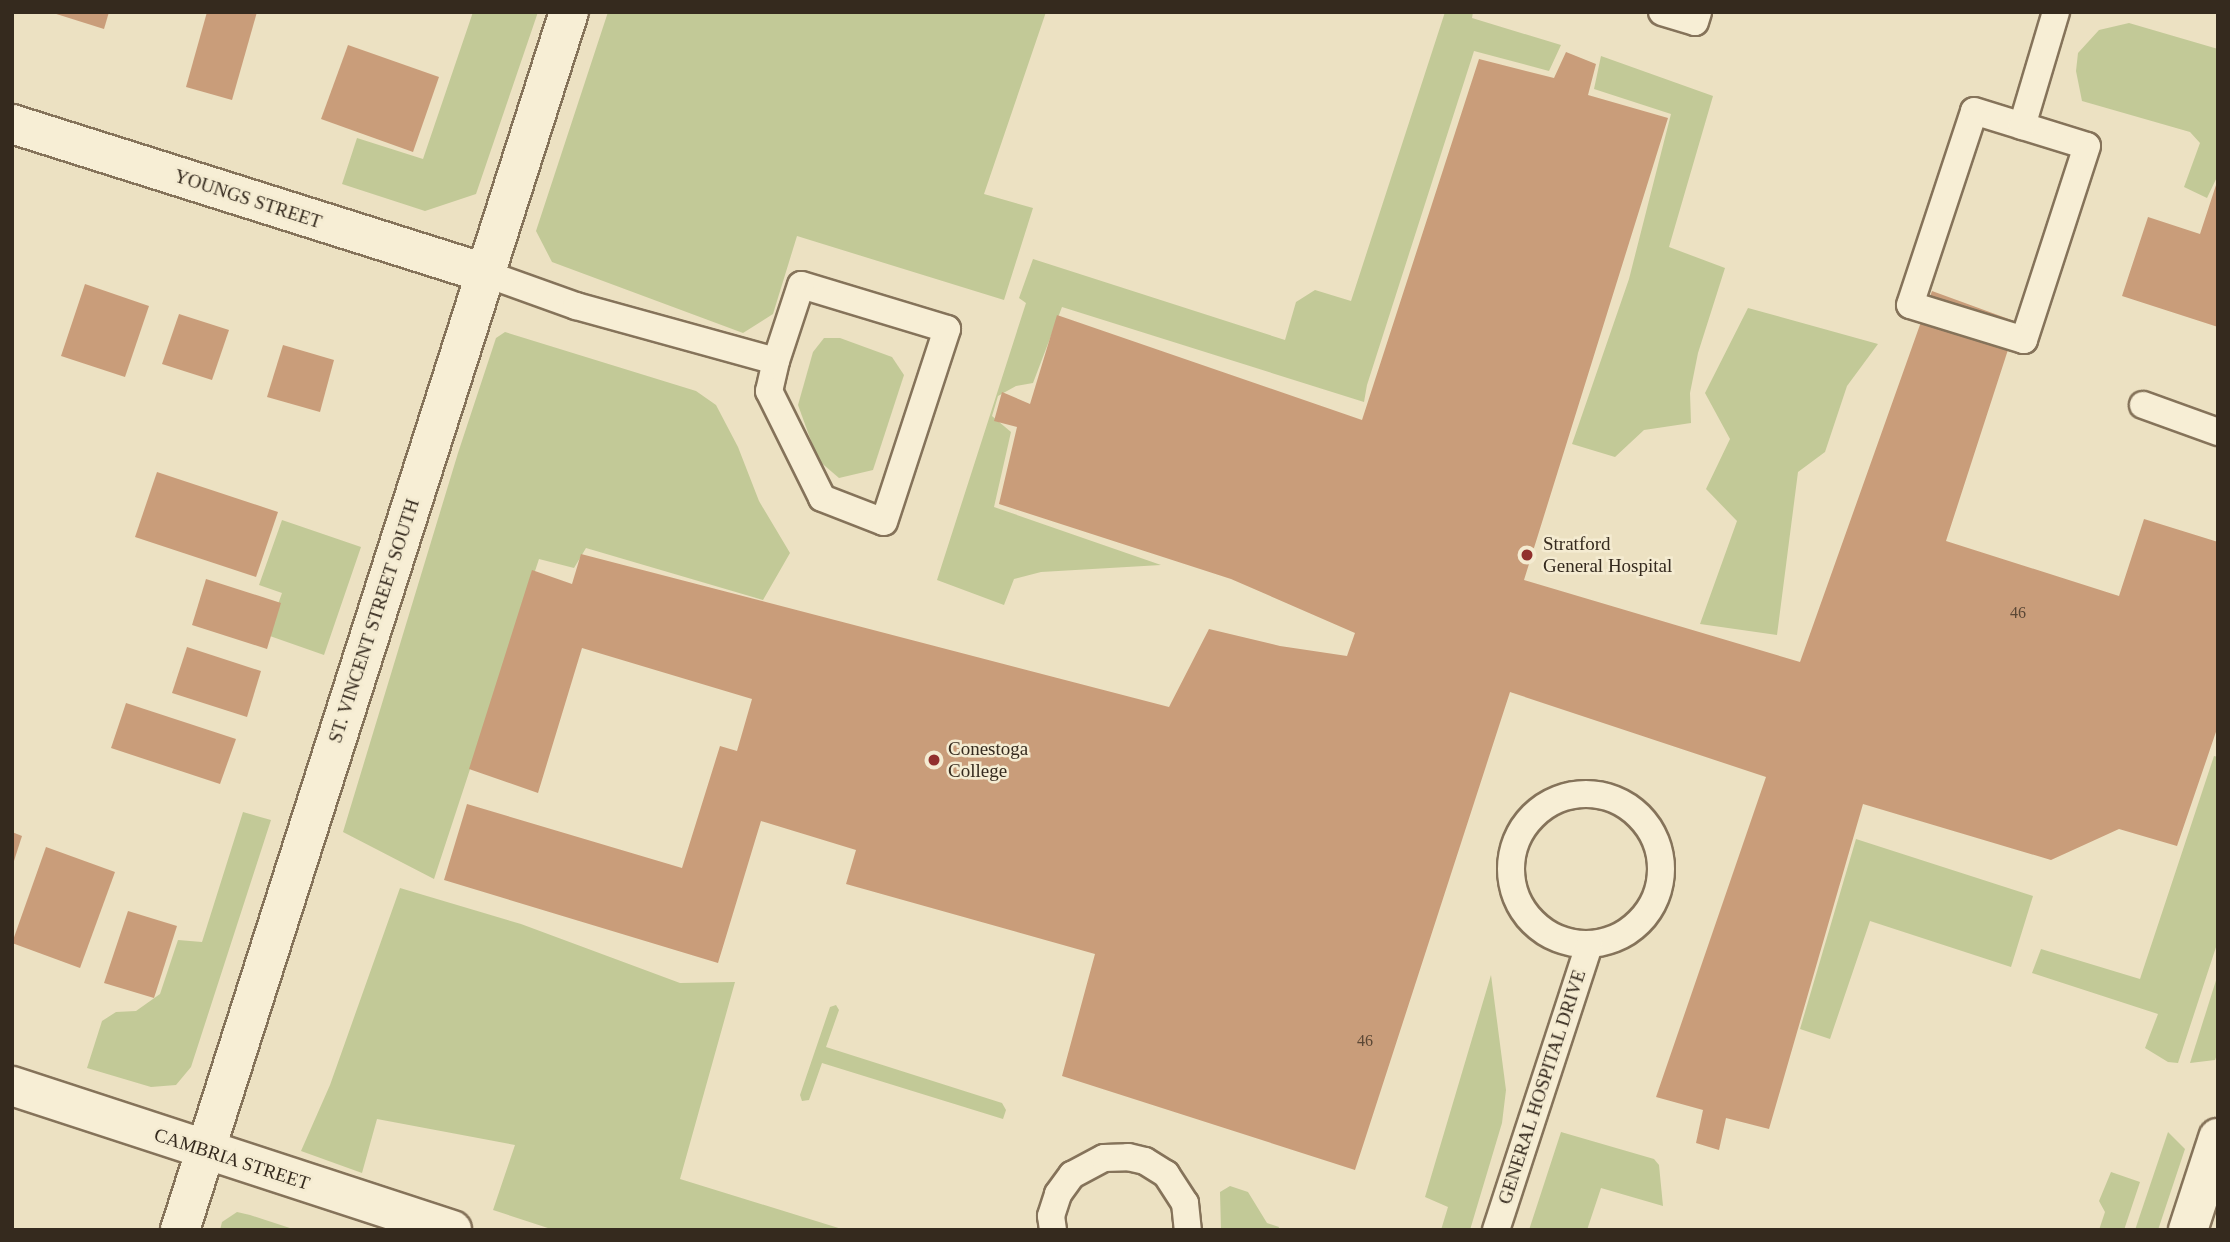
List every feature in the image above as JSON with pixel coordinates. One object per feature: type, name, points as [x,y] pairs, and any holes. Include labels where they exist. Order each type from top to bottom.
[{"type":"street","name":"ST. VINCENT STREET SOUTH","points":[[180,1230],[569,12]]},
{"type":"street","name":"YOUNGS STREET","points":[[12,124],[484,273]]},
{"type":"street","name":"CAMBRIA STREET","points":[[12,1086],[452,1230]]},
{"type":"street","points":[[2200,1219],[2218,1138]]},
{"type":"lane","points":[[1662,12],[1695,22],[1698,12]]},
{"type":"lane","points":[[2022,126],[2056,12]]},
{"type":"lane","points":[[1974,111],[2022,126],[2087,146],[2024,340],[1910,305],[1974,111]]},
{"type":"lane","points":[[484,273],[576,306],[776,361]]},
{"type":"lane","points":[[801,285],[947,329],[884,522],[822,498],[769,391],[776,361],[801,285]]},
{"type":"lane","points":[[2143,405],[2218,432]]},
{"type":"lane","points":[[1595,794],[1615,799],[1637,814],[1657,844],[1661,870],[1656,896],[1642,919],[1624,934],[1589,945],[1572,943],[1547,934],[1527,916],[1514,894],[1511,858],[1519,833],[1535,813],[1569,796],[1595,794]]},
{"type":"lane","name":"GENERAL HOSPITAL DRIVE","points":[[1496,1230],[1589,945]]},
{"type":"lane","points":[[1053,1230],[1051,1216],[1058,1194],[1072,1175],[1104,1158],[1128,1157],[1145,1161],[1166,1174],[1185,1203],[1188,1230]]},
{"type":"green space","points":[[473,12],[538,12],[476,194],[425,211],[342,184],[357,138],[423,159]]},
{"type":"green space","points":[[608,12],[1046,12],[984,194],[1033,208],[1004,300],[797,236],[773,314],[743,333],[552,262],[536,231]]},
{"type":"green space","points":[[1445,12],[1473,12],[1472,18],[1561,45],[1549,71],[1474,51],[1367,385],[1364,402],[1062,307],[1033,383],[1016,386],[998,396],[992,416],[1011,432],[994,507],[1161,565],[1041,572],[1014,579],[1004,605],[937,580],[1026,303],[1019,298],[1033,259],[1285,340],[1296,302],[1315,290],[1351,301]]},
{"type":"green space","points":[[2129,23],[2218,49],[2218,175],[2207,198],[2184,187],[2200,143],[2190,132],[2082,101],[2076,71],[2078,53],[2099,30]]},
{"type":"green space","points":[[1601,56],[1713,96],[1669,247],[1725,268],[1698,353],[1690,393],[1691,423],[1644,430],[1615,457],[1572,444],[1629,279],[1671,114],[1594,89]]},
{"type":"green space","points":[[1748,308],[1878,344],[1847,386],[1825,452],[1798,472],[1777,635],[1700,624],[1737,521],[1706,489],[1730,439],[1705,393]]},
{"type":"green space","points":[[505,332],[696,391],[716,405],[738,447],[759,501],[790,553],[763,600],[586,548],[574,568],[539,559],[434,879],[343,832],[458,453],[496,338]]},
{"type":"green space","points":[[824,338],[840,338],[892,357],[904,375],[873,470],[839,478],[818,460],[798,405],[813,352]]},
{"type":"green space","points":[[282,520],[361,547],[324,655],[267,635],[282,593],[259,585]]},
{"type":"green space","points":[[2214,756],[2218,757],[2218,941],[2178,1063],[2168,1062],[2145,1048],[2158,1014],[2032,973],[2041,949],[2140,979]]},
{"type":"green space","points":[[243,812],[271,820],[191,1067],[176,1085],[151,1087],[87,1068],[102,1021],[116,1012],[136,1011],[160,994],[178,940],[202,942]]},
{"type":"green space","points":[[1856,839],[2033,896],[2011,967],[1870,921],[1830,1039],[1800,1029]]},
{"type":"green space","points":[[400,888],[521,924],[680,983],[735,982],[680,1179],[845,1230],[554,1230],[493,1210],[515,1145],[377,1119],[362,1173],[301,1151],[330,1085]]},
{"type":"green space","points":[[2218,974],[2218,1052],[2215,1060],[2190,1063]]},
{"type":"green space","points":[[1491,975],[1506,1090],[1502,1123],[1470,1230],[1441,1230],[1448,1207],[1425,1197]]},
{"type":"green space","points":[[836,1005],[839,1010],[826,1047],[1002,1103],[1006,1110],[1003,1119],[822,1063],[809,1100],[802,1101],[800,1095],[830,1007]]},
{"type":"green space","points":[[1561,1132],[1654,1159],[1659,1165],[1663,1206],[1601,1188],[1587,1230],[1529,1230]]},
{"type":"green space","points":[[2168,1132],[2185,1149],[2158,1230],[2135,1230]]},
{"type":"green space","points":[[2111,1172],[2140,1182],[2124,1230],[2099,1230],[2105,1212],[2099,1201]]},
{"type":"green space","points":[[1230,1186],[1248,1192],[1267,1223],[1279,1227],[1278,1230],[1221,1230],[1220,1192]]},
{"type":"green space","points":[[237,1212],[296,1230],[220,1230],[222,1222]]},
{"type":"building","points":[[50,12],[109,12],[104,29]]},
{"type":"building","points":[[207,12],[257,12],[232,100],[186,87]]},
{"type":"building","points":[[348,45],[439,77],[413,152],[321,119]]},
{"type":"building","points":[[1566,52],[1596,64],[1588,95],[1668,118],[1524,580],[1800,662],[1932,291],[2017,322],[1946,541],[2119,596],[2144,519],[2218,542],[2218,726],[2177,846],[2119,829],[2051,860],[1863,804],[1769,1129],[1726,1118],[1719,1150],[1696,1143],[1703,1110],[1656,1097],[1766,777],[1510,692],[1355,1170],[1062,1076],[1095,954],[846,884],[856,850],[761,821],[718,963],[444,880],[467,804],[682,868],[720,746],[737,751],[752,699],[582,648],[538,793],[469,769],[532,570],[572,584],[581,554],[1169,707],[1209,629],[1280,646],[1347,656],[1355,633],[1231,579],[999,504],[1017,427],[994,421],[1002,392],[1030,404],[1057,315],[1362,420],[1479,59],[1554,78]]},
{"type":"building","points":[[2217,182],[2218,327],[2122,296],[2148,217],[2200,234]]},
{"type":"building","points":[[85,284],[149,306],[125,377],[61,356]]},
{"type":"building","points":[[179,314],[229,330],[212,380],[162,364]]},
{"type":"building","points":[[283,345],[334,360],[320,412],[267,397]]},
{"type":"building","points":[[157,472],[278,512],[256,577],[135,537]]},
{"type":"building","points":[[206,579],[281,603],[267,649],[192,625]]},
{"type":"building","points":[[187,647],[261,671],[247,717],[172,693]]},
{"type":"building","points":[[126,703],[236,739],[220,784],[111,748]]},
{"type":"building","points":[[12,832],[22,836],[13,864],[12,864]]},
{"type":"building","points":[[46,847],[115,872],[80,968],[12,943]]},
{"type":"building","points":[[128,911],[177,926],[154,998],[104,983]]},
{"type":"place","name":"Stratford General Hospital","points":[[1527,555]]},
{"type":"place","name":"Conestoga College","points":[[934,760]]}]
